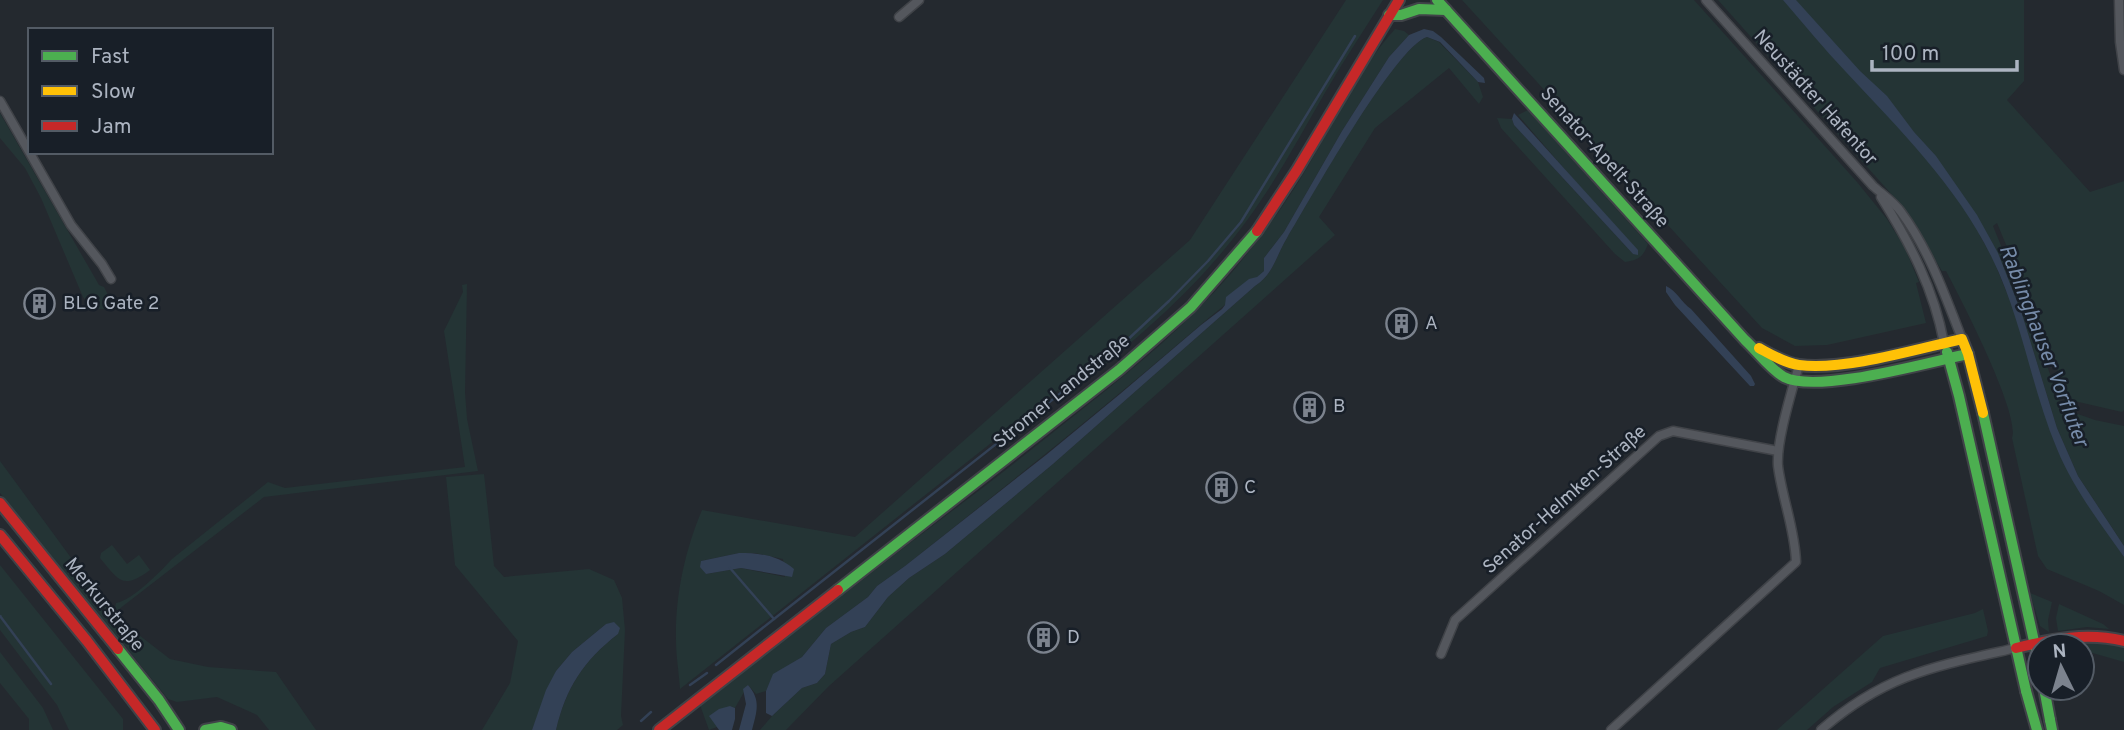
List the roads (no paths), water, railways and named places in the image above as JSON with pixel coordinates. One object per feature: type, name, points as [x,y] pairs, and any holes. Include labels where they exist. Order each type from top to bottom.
[{"type":"main road","name":"Stromer Landstraße","points":[[659,730],[1119,370],[1191,307],[1258,230],[1399,0]]},
{"type":"main road","name":"Senator-Apelt-Straße","points":[[1437,0],[1745,340],[1782,376],[1795,381]]},
{"type":"main road","points":[[1389,15],[1401,15],[1419,9],[1446,10]]},
{"type":"main road","points":[[1962,339],[1994,455],[2033,632]]},
{"type":"main road","name":"Senator-Apelt-Straße","points":[[1745,340],[1784,361],[1798,365],[1824,366],[1962,339]]},
{"type":"main road","points":[[1944,343],[2037,730]]},
{"type":"main road","points":[[1795,381],[1817,383],[1846,380],[1968,354]]},
{"type":"main road","name":"Merkurstraße","points":[[0,503],[180,730]]},
{"type":"main road","name":"Merkurstraße","points":[[0,535],[87,641],[155,730]]},
{"type":"main road","points":[[2096,635],[2124,641]]},
{"type":"main road","points":[[2016,648],[2026,645]]},
{"type":"main road","points":[[2047,702],[2051,725]]},
{"type":"main road","points":[[205,730],[221,727],[231,730]]},
{"type":"street","points":[[899,17],[919,0]]},
{"type":"street","name":"Neustädter Hafentor","points":[[1706,0],[1874,186],[1900,210],[1921,243],[1962,339]]},
{"type":"street","points":[[2119,0],[2124,70]]},
{"type":"street","points":[[0,101],[28,150]]},
{"type":"street","points":[[30,154],[71,225],[111,279]]},
{"type":"street","name":"Neustädter Hafentor","points":[[1874,186],[1905,235],[1922,271],[1937,310],[1944,343]]},
{"type":"street","points":[[1611,730],[1796,562],[1796,546],[1778,467],[1778,452],[1798,365]]},
{"type":"street","name":"Senator-Helmken-Straße","points":[[1441,654],[1455,620],[1659,436],[1672,431],[1778,452]]},
{"type":"street","points":[[1821,730],[1862,698],[1903,677],[1927,668],[2016,648]]},
{"type":"water","points":[[1783,0],[1796,0],[1860,71],[1887,96],[1936,156],[1977,215],[1998,253],[2022,314],[2057,428],[2078,476],[2124,546],[2124,557],[2096,518],[2063,463],[2040,402],[2011,305],[1978,232],[1926,160]]},
{"type":"water","points":[[1424,29],[1441,37],[1484,78],[1485,83],[1478,82],[1440,42],[1427,37],[1413,47],[1374,96],[1353,128],[1261,282],[1053,464],[945,554],[909,578],[888,597],[865,627],[831,644],[825,674],[817,683],[802,688],[772,716],[766,713],[766,691],[773,674],[802,657],[826,628],[1046,455],[1222,309],[1226,297],[1264,271],[1264,258],[1284,232],[1342,131],[1389,57],[1409,35]]},
{"type":"water","points":[[1514,113],[1638,250],[1638,255],[1633,254],[1514,125]]},
{"type":"water","points":[[1666,286],[1691,309],[1751,376],[1754,386],[1750,386],[1675,305],[1666,292]]},
{"type":"water","points":[[739,553],[775,558],[794,569],[792,577],[741,568],[706,574],[700,567],[701,561]]},
{"type":"water","points":[[614,622],[620,628],[618,634],[595,654],[578,676],[565,701],[556,730],[532,730],[546,690],[556,671],[572,652],[606,624]]},
{"type":"water","points":[[748,685],[755,696],[755,717],[752,730],[739,730],[746,704],[743,689]]},
{"type":"water","points":[[730,706],[735,708],[732,730],[719,730],[709,716]]},
{"type":"waterway","points":[[730,568],[774,619],[1123,344],[1208,261],[1241,222],[1355,36]]},
{"type":"waterway","points":[[0,616],[51,684]]},
{"type":"waterway","points":[[716,665],[774,619]]},
{"type":"waterway","points":[[690,685],[707,673]]},
{"type":"waterway","points":[[641,721],[651,712]]},
{"type":"place","name":"BLG Gate 2","points":[[40,304]]},
{"type":"place","name":"A","points":[[1402,324]]},
{"type":"place","name":"B","points":[[1310,407]]},
{"type":"place","name":"C","points":[[1221,488]]},
{"type":"place","name":"D","points":[[1044,638]]},
{"type":"water label","name":"Rablinghauser Vorfluter","points":[[2043,346]]}]
